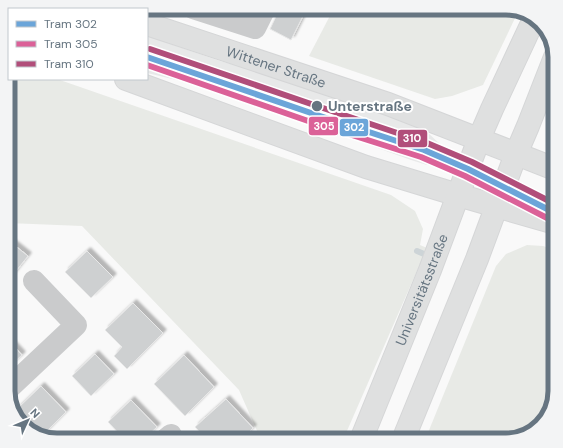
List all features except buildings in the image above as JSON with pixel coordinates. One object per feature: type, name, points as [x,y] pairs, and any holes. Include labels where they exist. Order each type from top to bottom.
[{"type":"main road","name":"Wittener Straße","points":[[148,24],[388,104],[516,154]]},
{"type":"main road","name":"Universitätsstraße","points":[[364,433],[419,299],[479,139],[532,24]]},
{"type":"main road","points":[[406,433],[477,259],[516,154],[548,75]]},
{"type":"main road","points":[[129,80],[366,168],[548,221]]},
{"type":"main road","points":[[516,154],[548,166]]},
{"type":"lane","points":[[215,15],[255,28],[262,15]]},
{"type":"lane","points":[[15,382],[76,325],[34,281]]},
{"type":"shaded area","points":[[330,15],[506,15],[516,16],[483,85],[452,96],[435,99],[309,56]]},
{"type":"shaded area","points":[[148,36],[220,61],[267,74],[376,110],[425,130],[443,147],[454,166],[427,165],[411,160],[356,139],[202,86],[148,73]]},
{"type":"shaded area","points":[[15,80],[60,80],[391,195],[415,211],[423,229],[420,245],[427,248],[346,433],[258,433],[239,390],[82,226],[15,223]]},
{"type":"shaded area","points":[[548,192],[548,204],[545,202]]},
{"type":"shaded area","points":[[527,245],[548,248],[548,391],[546,405],[538,419],[520,431],[506,433],[428,433],[496,266],[506,254]]},
{"type":"waterway","points":[[417,251],[431,257]]},
{"type":"tram line","name":"310","points":[[150,49],[427,143],[472,162],[548,200]]},
{"type":"tram line","name":"302","points":[[148,57],[424,150],[468,169],[548,209]]},
{"type":"tram line","name":"305","points":[[148,65],[311,122],[421,157],[465,176],[548,218]]},
{"type":"place","name":"Unterstraße","points":[[317,106]]}]
